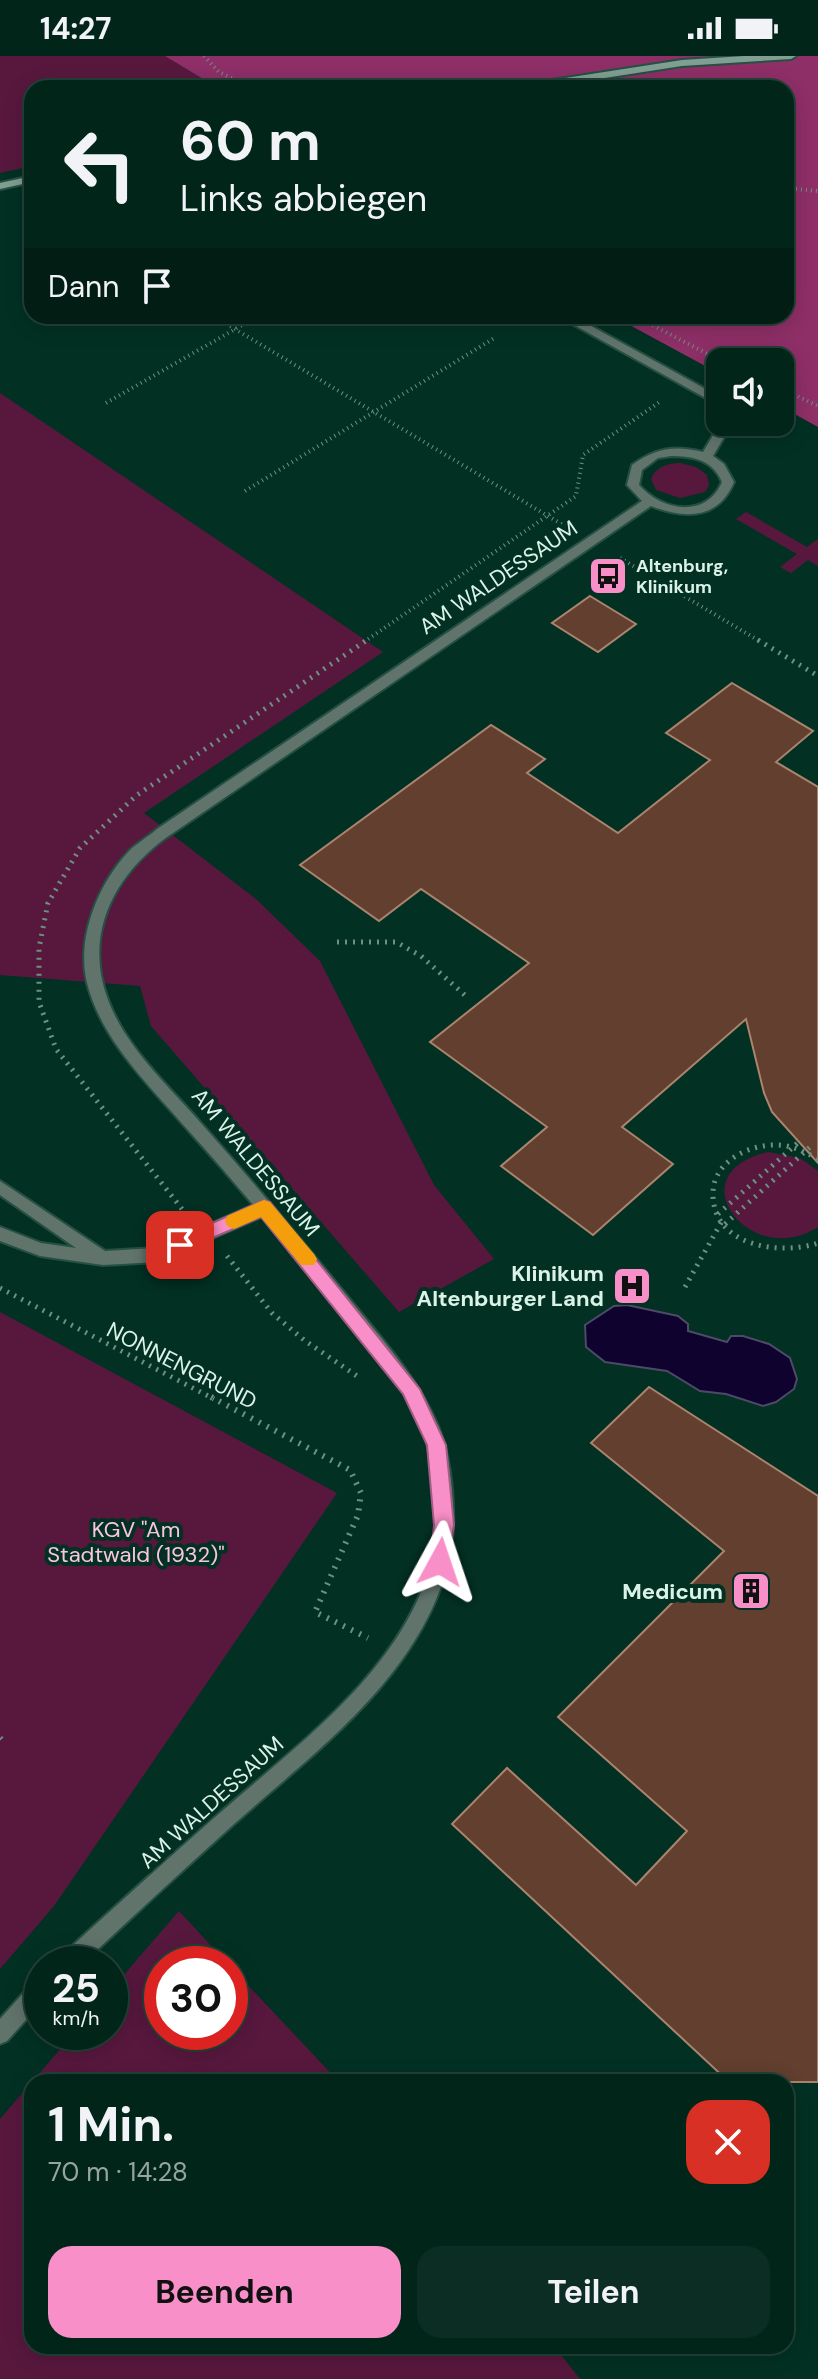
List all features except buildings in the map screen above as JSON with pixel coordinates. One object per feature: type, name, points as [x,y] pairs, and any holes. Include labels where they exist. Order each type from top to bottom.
[{"type":"street","points":[[572,80],[682,63],[791,56]]},
{"type":"street","points":[[0,186],[24,181]]},
{"type":"street","points":[[579,324],[706,393]]},
{"type":"street","points":[[706,457],[719,436]]},
{"type":"street","points":[[689,452],[706,457],[720,466],[727,477],[728,488],[721,499],[708,507],[672,510],[649,502],[633,485],[634,473],[641,463],[654,455],[689,452]]},
{"type":"street","name":"AM WALDESSAUM","points":[[87,1946],[352,1708],[398,1653],[423,1609],[440,1562],[444,1525],[437,1445],[410,1389],[264,1208],[152,1077],[118,1034],[102,1007],[92,977],[93,945],[99,913],[133,856],[162,833],[649,502]]},
{"type":"street","points":[[0,1187],[103,1258]]},
{"type":"street","points":[[0,1234],[40,1249],[103,1258],[158,1255],[264,1208]]},
{"type":"street","points":[[0,2034],[24,2007]]},
{"type":"path","points":[[204,56],[219,72],[235,80]]},
{"type":"path","points":[[794,189],[818,191]]},
{"type":"path","points":[[227,324],[818,676]]},
{"type":"path","points":[[106,403],[244,324]]},
{"type":"path","points":[[649,324],[706,354]]},
{"type":"path","points":[[245,491],[496,337]]},
{"type":"path","points":[[410,1389],[378,1389],[304,1340],[272,1313],[231,1259],[203,1235],[56,1049],[39,1002],[39,948],[48,903],[80,848],[137,795],[576,496],[583,455],[703,372],[680,342]]},
{"type":"path","points":[[794,395],[818,406]]},
{"type":"path","points":[[337,942],[396,942],[421,956],[467,997]]},
{"type":"path","points":[[718,1214],[801,1140]]},
{"type":"path","points":[[818,1159],[799,1149],[776,1145],[754,1147],[735,1155],[721,1168],[714,1185],[713,1203],[724,1223],[738,1237],[758,1247],[781,1251],[804,1249],[818,1243]]},
{"type":"path","points":[[685,1287],[724,1223],[810,1147]]},
{"type":"path","name":"NONNENGRUND","points":[[0,1288],[350,1470],[361,1493],[358,1515],[315,1612],[354,1631]]},
{"type":"green space","points":[[0,56],[165,56],[205,80],[24,80],[24,168],[0,173]]},
{"type":"green space","points":[[0,393],[383,652],[144,813],[256,899],[320,961],[434,1185],[494,1259],[399,1312],[151,1026],[140,986],[0,975]]},
{"type":"green space","points":[[680,463],[696,467],[707,475],[709,485],[705,492],[680,498],[656,490],[651,479],[656,471],[666,465]]},
{"type":"green space","points":[[746,512],[807,547],[818,539],[818,566],[808,560],[791,573],[780,567],[797,554],[736,519]]},
{"type":"green space","points":[[768,1152],[800,1158],[818,1171],[818,1227],[793,1237],[768,1237],[748,1228],[733,1214],[725,1197],[727,1179],[741,1163]]},
{"type":"green space","name":"KGV \"Am Stadtwald (1932)\"","points":[[0,1312],[337,1493],[54,1906],[0,1969]]},
{"type":"green space","points":[[179,1911],[211,1946],[149,1946]]},
{"type":"green space","points":[[144,1952],[144,2050],[248,2050],[248,1985],[331,2074],[39,2074],[59,2050],[128,2050],[128,1970]]},
{"type":"green space","points":[[24,2091],[24,2354],[560,2354],[580,2379],[0,2379],[0,2119]]},
{"type":"shaded area","points":[[165,56],[818,56],[818,427],[794,414],[794,348],[706,348],[706,366],[628,324],[794,324],[794,80],[205,80]]},
{"type":"shaded area","points":[[627,1305],[678,1316],[688,1324],[688,1331],[727,1342],[731,1336],[743,1336],[769,1344],[790,1358],[797,1379],[794,1389],[776,1402],[763,1406],[726,1394],[700,1391],[667,1371],[605,1362],[586,1347],[585,1325],[614,1306]]},
{"type":"slow traffic","points":[[234,1221],[264,1208],[308,1259]]},
{"type":"place","name":"Altenburg, Klinikum","points":[[608,576]]},
{"type":"place","name":"Klinikum Altenburger Land","points":[[632,1286]]},
{"type":"place","name":"Medicum","points":[[751,1591]]},
{"type":"route","points":[[180,1245],[264,1208],[311,1263],[410,1389],[437,1445],[444,1525],[440,1562]]}]
